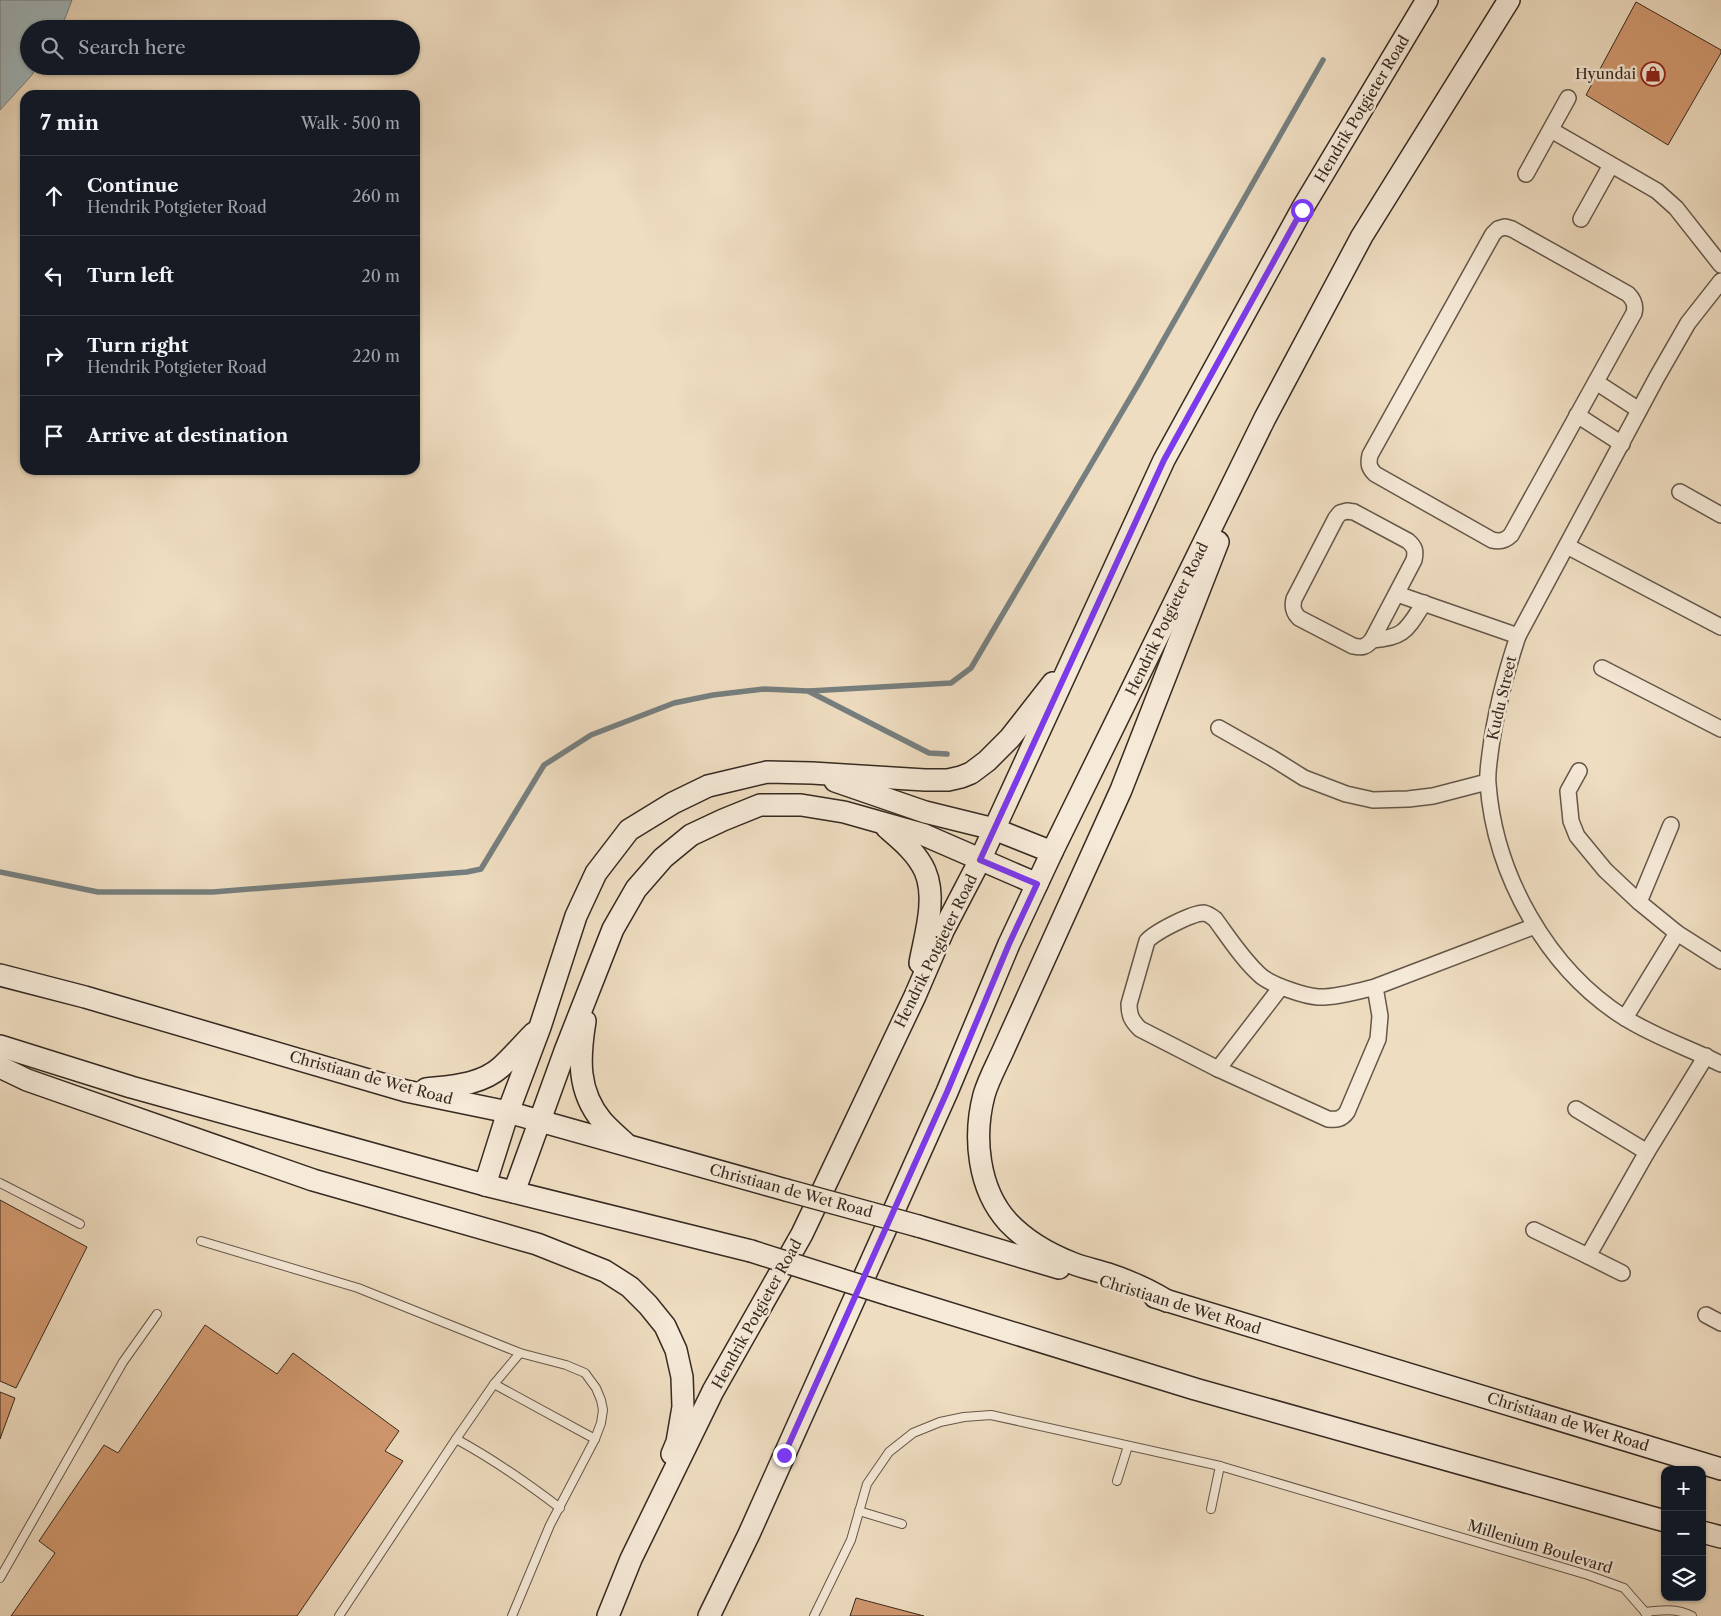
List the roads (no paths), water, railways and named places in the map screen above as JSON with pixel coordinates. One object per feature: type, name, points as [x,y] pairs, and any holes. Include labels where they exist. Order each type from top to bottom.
[{"type":"main road","name":"Hendrik Potgieter Road","points":[[608,1616],[631,1559],[713,1391],[802,1234],[915,996],[942,931],[980,860],[1164,460],[1302,210],[1427,0]]},
{"type":"main road","name":"Hendrik Potgieter Road","points":[[709,1616],[749,1534],[939,1110],[1009,944],[1052,852],[1265,418],[1362,236],[1509,0]]},
{"type":"main road","points":[[1167,1301],[1149,1290],[1072,1263],[1041,1248],[1007,1221],[987,1185],[980,1161],[979,1125],[988,1086],[1121,790],[1265,418]]},
{"type":"main road","points":[[486,1185],[508,1112],[540,1028],[576,916],[596,873],[629,830],[673,802],[708,786],[767,772],[948,780],[971,773],[987,762],[1010,738],[1076,653]]},
{"type":"main road","points":[[812,773],[925,812],[994,829],[1052,852]]},
{"type":"main road","points":[[514,1192],[565,1050],[613,929],[636,889],[663,858],[691,835],[760,805],[801,804],[844,812],[922,834],[1037,884]]},
{"type":"main road","points":[[883,824],[907,846],[926,872],[930,896],[915,996]]},
{"type":"main road","name":"Christiaan de Wet Road","points":[[0,976],[86,997],[406,1091],[508,1112],[918,1226],[1721,1469]]},
{"type":"main road","points":[[590,989],[581,1056],[581,1079],[588,1099],[602,1121],[627,1145]]},
{"type":"main road","points":[[406,1091],[454,1086],[479,1080],[500,1068],[540,1028]]},
{"type":"main road","points":[[0,1046],[131,1087],[486,1185],[751,1251],[890,1296],[1195,1389],[1661,1520]]},
{"type":"main road","points":[[0,1067],[36,1084],[304,1177],[537,1244],[605,1271],[630,1287],[665,1326],[676,1350],[682,1378],[683,1407],[677,1442],[631,1559]]},
{"type":"main road","points":[[1706,1533],[1721,1537]]},
{"type":"street","points":[[1526,174],[1568,98]]},
{"type":"street","points":[[1550,130],[1658,191],[1676,208],[1721,265]]},
{"type":"street","points":[[1581,219],[1611,165]]},
{"type":"street","points":[[1505,227],[1512,229],[1628,294],[1633,299],[1634,313],[1596,382],[1506,540],[1499,542],[1492,540],[1370,469],[1368,462],[1370,456],[1493,234],[1498,229],[1505,227]]},
{"type":"street","name":"Kudu Street","points":[[1721,281],[1688,323],[1639,410],[1518,636],[1506,671],[1494,722],[1487,782],[1494,824],[1508,873],[1535,926],[1564,966],[1594,996],[1625,1018],[1721,1064]]},
{"type":"street","points":[[1596,382],[1639,410]]},
{"type":"street","points":[[1577,415],[1622,444]]},
{"type":"street","points":[[1680,492],[1721,515]]},
{"type":"street","points":[[1347,511],[1354,512],[1408,540],[1414,546],[1416,553],[1414,560],[1397,594],[1372,640],[1367,646],[1360,648],[1300,618],[1294,613],[1292,606],[1306,574],[1336,518],[1340,513],[1347,511]]},
{"type":"street","points":[[1567,546],[1721,627]]},
{"type":"street","points":[[1397,594],[1518,636]]},
{"type":"street","points":[[1372,640],[1388,639],[1402,633],[1424,603]]},
{"type":"street","points":[[1602,668],[1721,730]]},
{"type":"street","points":[[1219,728],[1304,778],[1346,794],[1373,800],[1433,796],[1487,782]]},
{"type":"street","points":[[1579,771],[1568,791],[1571,821],[1577,836],[1605,870],[1639,902],[1677,933],[1721,961]]},
{"type":"street","points":[[1639,902],[1671,825]]},
{"type":"street","points":[[1375,986],[1380,1016],[1378,1039],[1347,1112],[1343,1118],[1336,1120],[1328,1119],[1218,1069],[1140,1029],[1133,1023],[1129,1014],[1129,1004],[1147,941],[1160,930],[1198,914],[1210,915],[1261,976],[1281,987],[1318,997],[1354,992],[1375,986],[1535,926]]},
{"type":"street","points":[[1625,1018],[1677,933]]},
{"type":"street","points":[[1218,1069],[1281,987]]},
{"type":"street","points":[[1588,1256],[1647,1152],[1706,1056]]},
{"type":"street","points":[[1576,1109],[1647,1152]]},
{"type":"street","points":[[1534,1230],[1622,1273]]},
{"type":"street","points":[[1706,1315],[1721,1323]]},
{"type":"lane","points":[[0,1183],[80,1224]]},
{"type":"lane","points":[[201,1241],[358,1288],[520,1353],[566,1365],[586,1373],[601,1400],[603,1410],[601,1423],[595,1439],[550,1525],[512,1616]]},
{"type":"lane","points":[[0,1578],[123,1362],[156,1314]]},
{"type":"lane","points":[[339,1616],[456,1438],[494,1384],[520,1353]]},
{"type":"lane","points":[[494,1384],[595,1439]]},
{"type":"lane","name":"Millenium Boulevard","points":[[814,1616],[851,1540],[867,1484],[888,1452],[913,1434],[940,1422],[964,1417],[991,1415],[1220,1466],[1588,1575],[1624,1588],[1646,1614]]},
{"type":"lane","points":[[456,1438],[526,1482],[560,1508]]},
{"type":"lane","points":[[1117,1481],[1128,1446]]},
{"type":"lane","points":[[1211,1509],[1220,1466]]},
{"type":"lane","points":[[860,1511],[902,1524]]},
{"type":"lane","points":[[1646,1614],[1668,1610],[1692,1616]]},
{"type":"water","points":[[0,0],[72,0],[64,20],[20,20],[20,75],[32,75],[0,110]]},
{"type":"waterway","points":[[809,691],[951,683],[971,668],[1139,383],[1323,60]]},
{"type":"waterway","points":[[0,872],[98,892],[213,892],[467,872],[481,869],[544,765],[591,735],[674,703],[713,695],[764,689],[808,691],[929,753],[947,754]]},
{"type":"place","name":"Hyundai","points":[[1653,74]]}]
